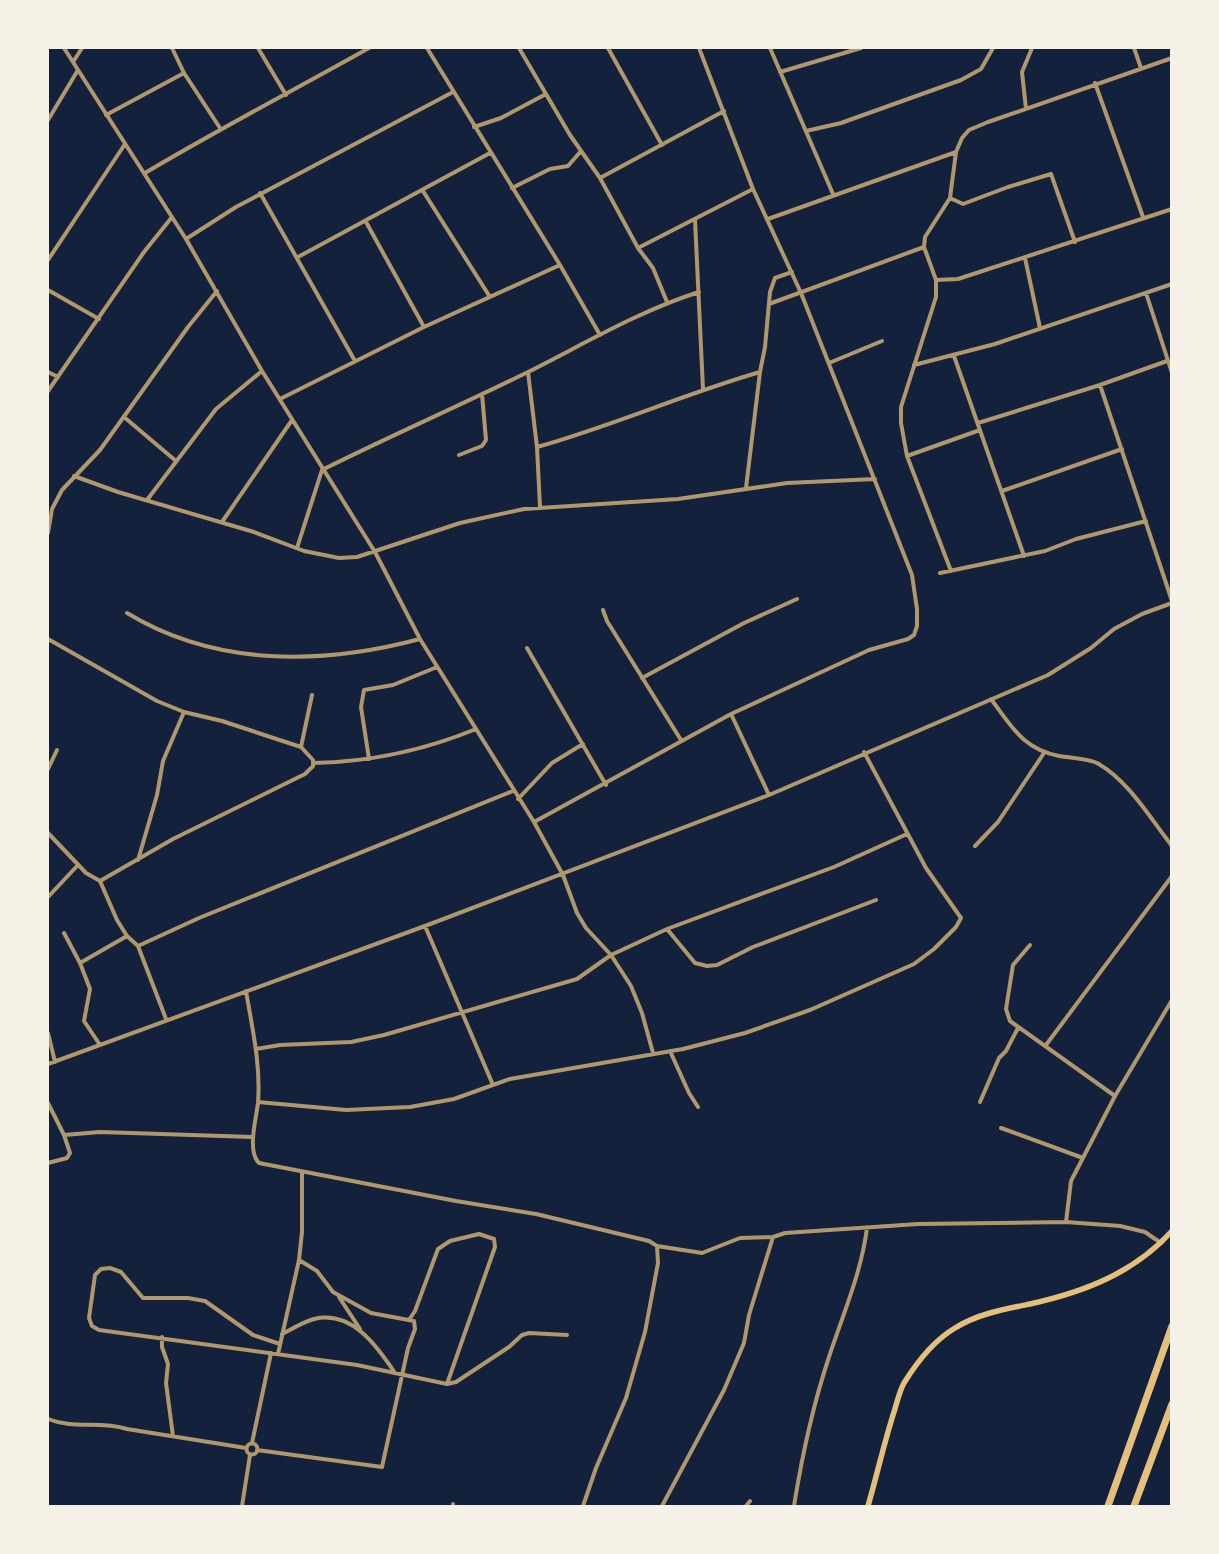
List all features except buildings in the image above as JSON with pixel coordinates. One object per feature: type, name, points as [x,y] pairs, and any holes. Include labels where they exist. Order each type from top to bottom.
[{"type":"highway","points":[[1108,1506],[1172,1326]]},
{"type":"highway","points":[[1134,1506],[1172,1404]]},
{"type":"main road","points":[[868,1506],[888,1431],[903,1386],[933,1345],[955,1328],[982,1315],[1082,1290],[1104,1281],[1134,1266],[1172,1231]]},
{"type":"street","points":[[64,48],[186,238],[262,371],[322,470],[375,552],[420,639],[534,822],[563,874],[577,913],[586,928],[610,955],[631,986],[642,1014],[653,1053]]},
{"type":"street","points":[[73,62],[82,48]]},
{"type":"street","points":[[172,48],[184,73],[220,128]]},
{"type":"street","points":[[258,48],[286,95]]},
{"type":"street","points":[[145,173],[220,128],[286,95],[369,48]]},
{"type":"street","points":[[427,48],[560,265],[600,336]]},
{"type":"street","points":[[519,48],[600,178],[638,248],[653,268],[667,302]]},
{"type":"street","points":[[608,48],[662,145]]},
{"type":"street","points":[[534,822],[606,785],[680,740],[731,714],[869,650],[895,644],[914,634],[917,626],[917,609],[912,575],[801,293],[753,189],[699,48]]},
{"type":"street","points":[[770,48],[833,194]]},
{"type":"street","points":[[780,72],[861,48]]},
{"type":"street","points":[[806,131],[841,124],[961,80],[981,70],[993,48]]},
{"type":"street","points":[[1026,108],[1022,72],[1032,48]]},
{"type":"street","points":[[1134,48],[1141,68]]},
{"type":"street","points":[[951,571],[908,456],[900,407],[936,297],[936,280],[924,247],[925,237],[950,198],[956,152],[969,130],[1095,83],[1172,58]]},
{"type":"street","points":[[48,119],[78,70]]},
{"type":"street","points":[[106,115],[184,73]]},
{"type":"street","points":[[1095,83],[1143,217]]},
{"type":"street","points":[[186,238],[260,194],[453,92]]},
{"type":"street","points":[[474,127],[501,118],[546,94]]},
{"type":"street","points":[[600,178],[724,111]]},
{"type":"street","points":[[48,260],[125,144]]},
{"type":"street","points":[[512,188],[550,169],[568,166],[581,150]]},
{"type":"street","points":[[768,219],[833,194],[956,152]]},
{"type":"street","points":[[298,257],[366,222],[490,153]]},
{"type":"street","points":[[950,198],[963,204],[1008,187],[1051,174],[1074,242]]},
{"type":"street","points":[[638,248],[753,189]]},
{"type":"street","points":[[423,191],[490,297]]},
{"type":"street","points":[[260,194],[298,257],[355,361]]},
{"type":"street","points":[[936,280],[958,279],[1172,209]]},
{"type":"street","points":[[48,391],[144,252],[172,217]]},
{"type":"street","points":[[695,220],[700,292],[703,389]]},
{"type":"street","points":[[366,222],[424,327]]},
{"type":"street","points":[[769,304],[924,247]]},
{"type":"street","points":[[1025,258],[1040,328]]},
{"type":"street","points":[[280,399],[424,327],[560,265]]},
{"type":"street","points":[[746,488],[769,304],[775,278],[792,272]]},
{"type":"street","points":[[914,365],[954,356],[1172,284]]},
{"type":"street","points":[[48,290],[99,319]]},
{"type":"street","points":[[48,533],[50,508],[74,476],[100,450],[188,327],[217,291]]},
{"type":"street","points":[[297,548],[322,470],[397,432],[528,372],[667,302],[700,292]]},
{"type":"street","points":[[1146,294],[1172,374]]},
{"type":"street","points":[[829,363],[882,342]]},
{"type":"street","points":[[954,356],[1024,556]]},
{"type":"street","points":[[978,423],[1100,385],[1167,361]]},
{"type":"street","points":[[147,500],[216,409],[262,371]]},
{"type":"street","points":[[48,372],[58,377]]},
{"type":"street","points":[[528,372],[537,447],[540,507]]},
{"type":"street","points":[[537,447],[605,426],[703,389],[760,372]]},
{"type":"street","points":[[48,1064],[166,1019],[425,926],[452,914],[563,874],[769,794],[1048,675],[1091,648],[1114,629],[1142,614],[1172,602],[1100,385]]},
{"type":"street","points":[[459,455],[482,446],[486,440],[482,394]]},
{"type":"street","points":[[124,417],[176,461]]},
{"type":"street","points":[[222,522],[292,420]]},
{"type":"street","points":[[908,456],[980,430]]},
{"type":"street","points":[[1002,491],[1122,449]]},
{"type":"street","points":[[74,476],[330,557],[357,557],[460,523],[540,507],[678,499],[787,483],[875,479]]},
{"type":"street","points":[[940,573],[980,563],[1024,556],[1146,521]]},
{"type":"street","points":[[642,678],[744,623],[797,599]]},
{"type":"street","points":[[603,610],[607,621],[680,740]]},
{"type":"street","points":[[127,613],[153,629],[166,633],[223,649],[282,658],[357,654],[420,639]]},
{"type":"street","points":[[48,638],[157,701],[184,712],[222,721],[301,747],[311,757],[313,763],[311,769],[305,774],[173,839],[138,861],[100,881]]},
{"type":"street","points":[[527,648],[606,785]]},
{"type":"street","points":[[369,758],[361,708],[364,690],[399,683],[437,666]]},
{"type":"street","points":[[301,747],[312,695]]},
{"type":"street","points":[[991,699],[1018,735],[1028,745],[1044,753],[1087,760],[1109,771],[1144,809],[1172,846]]},
{"type":"street","points":[[138,861],[157,795],[162,761],[184,712]]},
{"type":"street","points":[[731,714],[769,794]]},
{"type":"street","points":[[313,763],[350,762],[439,744],[476,729]]},
{"type":"street","points":[[518,799],[552,763],[583,744]]},
{"type":"street","points":[[48,769],[57,750]]},
{"type":"street","points":[[258,1102],[346,1110],[379,1110],[454,1100],[510,1079],[670,1051],[745,1033],[810,1010],[914,964],[934,949],[956,927],[961,918],[926,868],[864,752]]},
{"type":"street","points":[[975,846],[998,822],[1044,753]]},
{"type":"street","points":[[138,946],[199,918],[513,791]]},
{"type":"street","points":[[48,834],[86,873],[100,881],[127,936],[138,946],[166,1019]]},
{"type":"street","points":[[256,1049],[280,1045],[351,1042],[392,1033],[462,1011],[577,979],[610,955],[667,929],[834,867],[907,834]]},
{"type":"street","points":[[48,897],[78,865]]},
{"type":"street","points":[[1046,1045],[1172,876]]},
{"type":"street","points":[[667,929],[695,963],[707,966],[717,965],[753,948],[876,900]]},
{"type":"street","points":[[425,926],[493,1085]]},
{"type":"street","points":[[64,933],[80,963],[90,990],[84,1021],[100,1045]]},
{"type":"street","points":[[80,963],[127,936]]},
{"type":"street","points":[[1030,945],[1013,965],[1006,1009],[1010,1021],[1115,1096]]},
{"type":"street","points":[[246,991],[256,1049],[258,1102],[253,1137],[254,1157],[259,1163],[536,1214],[649,1241],[657,1246],[702,1253],[740,1238],[773,1237],[785,1233],[918,1224],[1066,1222],[1120,1226],[1145,1232],[1161,1243]]},
{"type":"street","points":[[1066,1222],[1071,1181],[1115,1096],[1172,1000]]},
{"type":"street","points":[[980,1102],[999,1058],[1006,1051],[1018,1028]]},
{"type":"street","points":[[48,1033],[55,1062]]},
{"type":"street","points":[[670,1051],[689,1093],[698,1107]]},
{"type":"street","points":[[48,1102],[64,1135],[70,1155],[48,1163]]},
{"type":"street","points":[[1001,1128],[1083,1158]]},
{"type":"street","points":[[64,1135],[100,1132],[253,1137]]},
{"type":"street","points":[[278,1354],[299,1260],[302,1232],[302,1172]]},
{"type":"street","points":[[794,1506],[815,1402],[855,1284],[863,1256],[866,1228]]},
{"type":"street","points":[[409,1320],[415,1311],[438,1249],[450,1241],[479,1234],[494,1240],[495,1247],[446,1384]]},
{"type":"street","points":[[662,1506],[724,1390],[744,1343],[749,1315],[773,1237]]},
{"type":"street","points":[[583,1506],[596,1468],[626,1398],[645,1332],[658,1263],[657,1246]]},
{"type":"street","points":[[257,1450],[382,1467],[408,1348],[415,1329],[414,1321],[371,1313],[338,1295],[329,1289],[312,1267],[299,1260]]},
{"type":"street","points":[[280,1344],[254,1335],[205,1301],[188,1298],[143,1298],[121,1272],[110,1268],[101,1269],[95,1275],[89,1318],[92,1326],[99,1330],[162,1337],[357,1365],[446,1384],[456,1382],[509,1347],[522,1335],[529,1333],[567,1335]]},
{"type":"street","points":[[338,1295],[362,1332],[379,1348],[395,1373]]},
{"type":"street","points":[[282,1334],[316,1318],[339,1320],[362,1332]]},
{"type":"street","points":[[162,1337],[162,1347],[168,1364],[166,1383],[173,1436]]},
{"type":"street","points":[[48,1419],[71,1425],[110,1424],[127,1429],[246,1448],[252,1444],[271,1353]]},
{"type":"street","points":[[252,1444],[256,1446],[257,1450]]},
{"type":"street","points":[[242,1506],[250,1455],[246,1448]]},
{"type":"street","points":[[250,1455],[255,1454],[257,1450]]},
{"type":"street","points":[[746,1506],[750,1501]]}]
